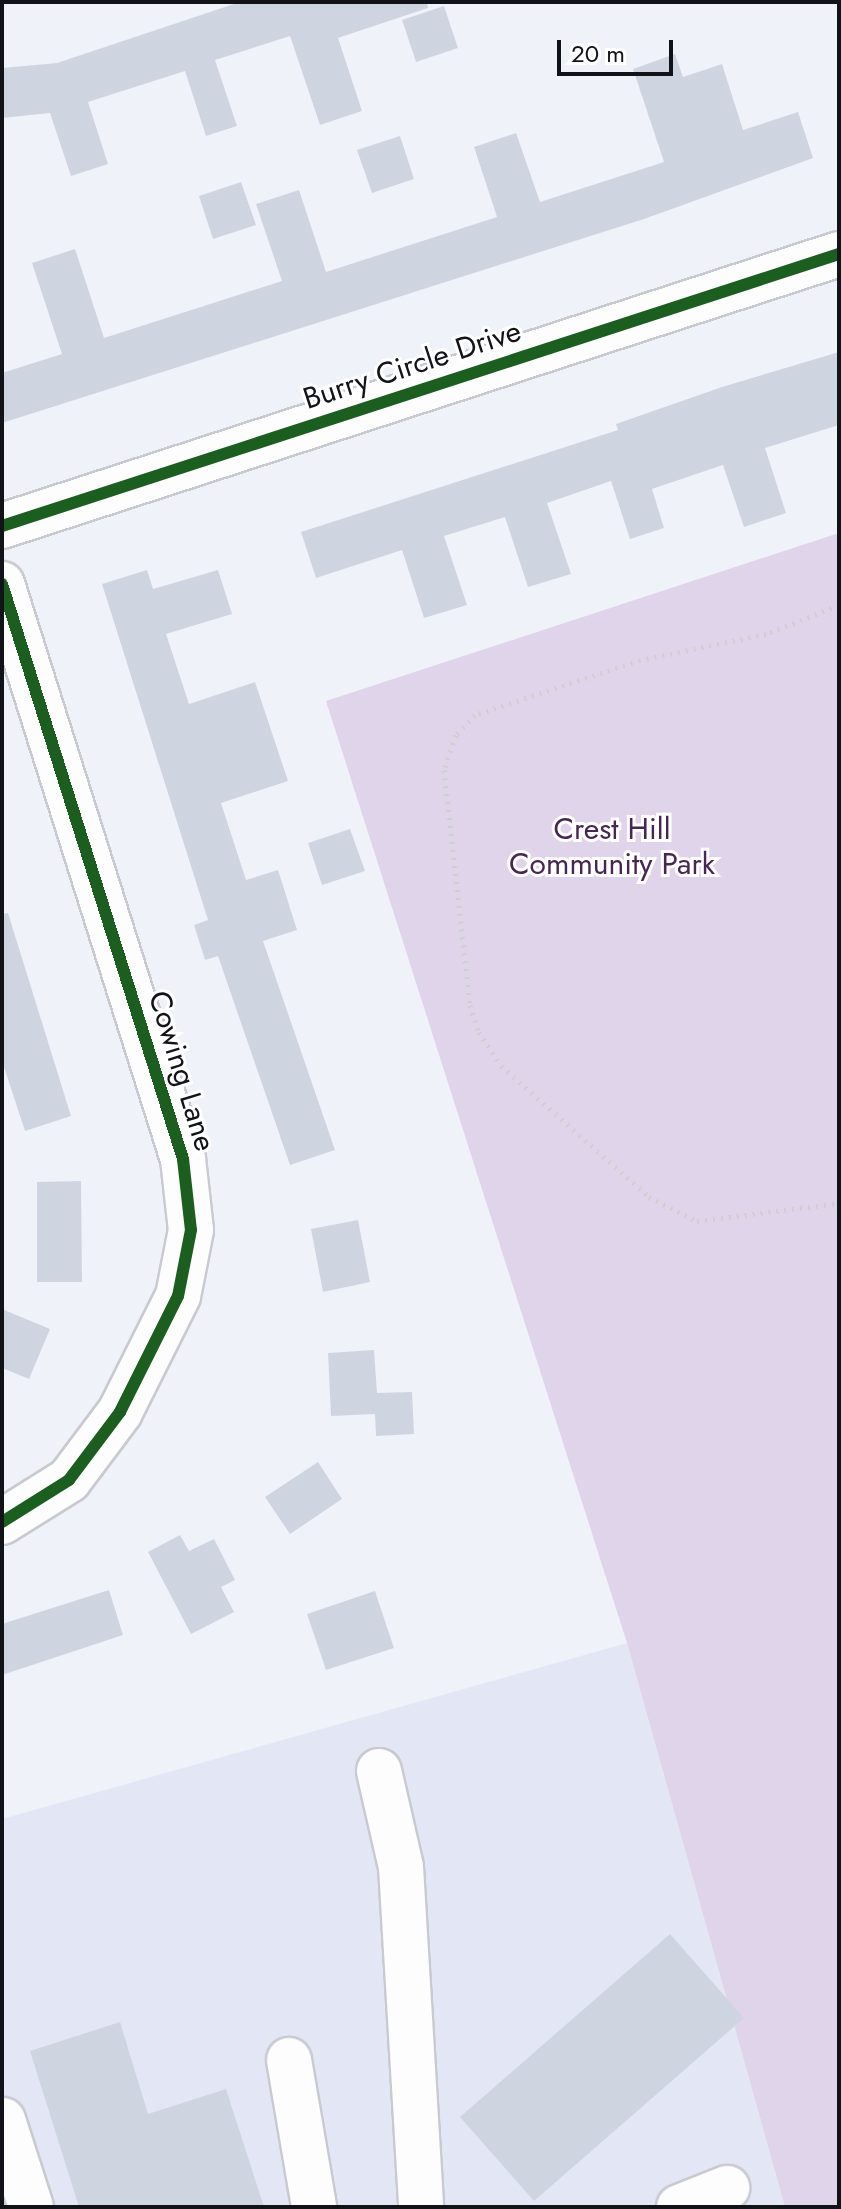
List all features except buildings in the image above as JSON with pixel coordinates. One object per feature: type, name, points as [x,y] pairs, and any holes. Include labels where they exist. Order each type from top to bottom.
[{"type":"street","name":"Burry Circle Drive","points":[[2,526],[839,254]]},
{"type":"street","name":"Cowing Lane","points":[[2,584],[183,1159],[191,1230],[178,1296],[120,1412],[69,1480],[2,1522]]},
{"type":"street","points":[[379,1771],[401,1867],[421,2207]]},
{"type":"street","points":[[289,2060],[314,2207]]},
{"type":"street","points":[[3,2120],[31,2207]]},
{"type":"street","points":[[679,2207],[727,2188]]},
{"type":"path","points":[[839,605],[766,634],[640,660],[475,715],[456,735],[444,770],[470,1005],[479,1032],[501,1066],[649,1197],[697,1221],[839,1203]]},
{"type":"shaded area","points":[[627,1643],[785,2207],[2,2207],[2,1819]]},
{"type":"green space","name":"Crest Hill Community Park","points":[[839,533],[839,2207],[785,2207],[627,1643],[326,701]]},
{"type":"cycle path","points":[[2,526],[839,254]]},
{"type":"cycle path","points":[[2,584],[183,1159],[191,1230],[178,1296],[120,1412],[69,1480],[2,1522]]}]
